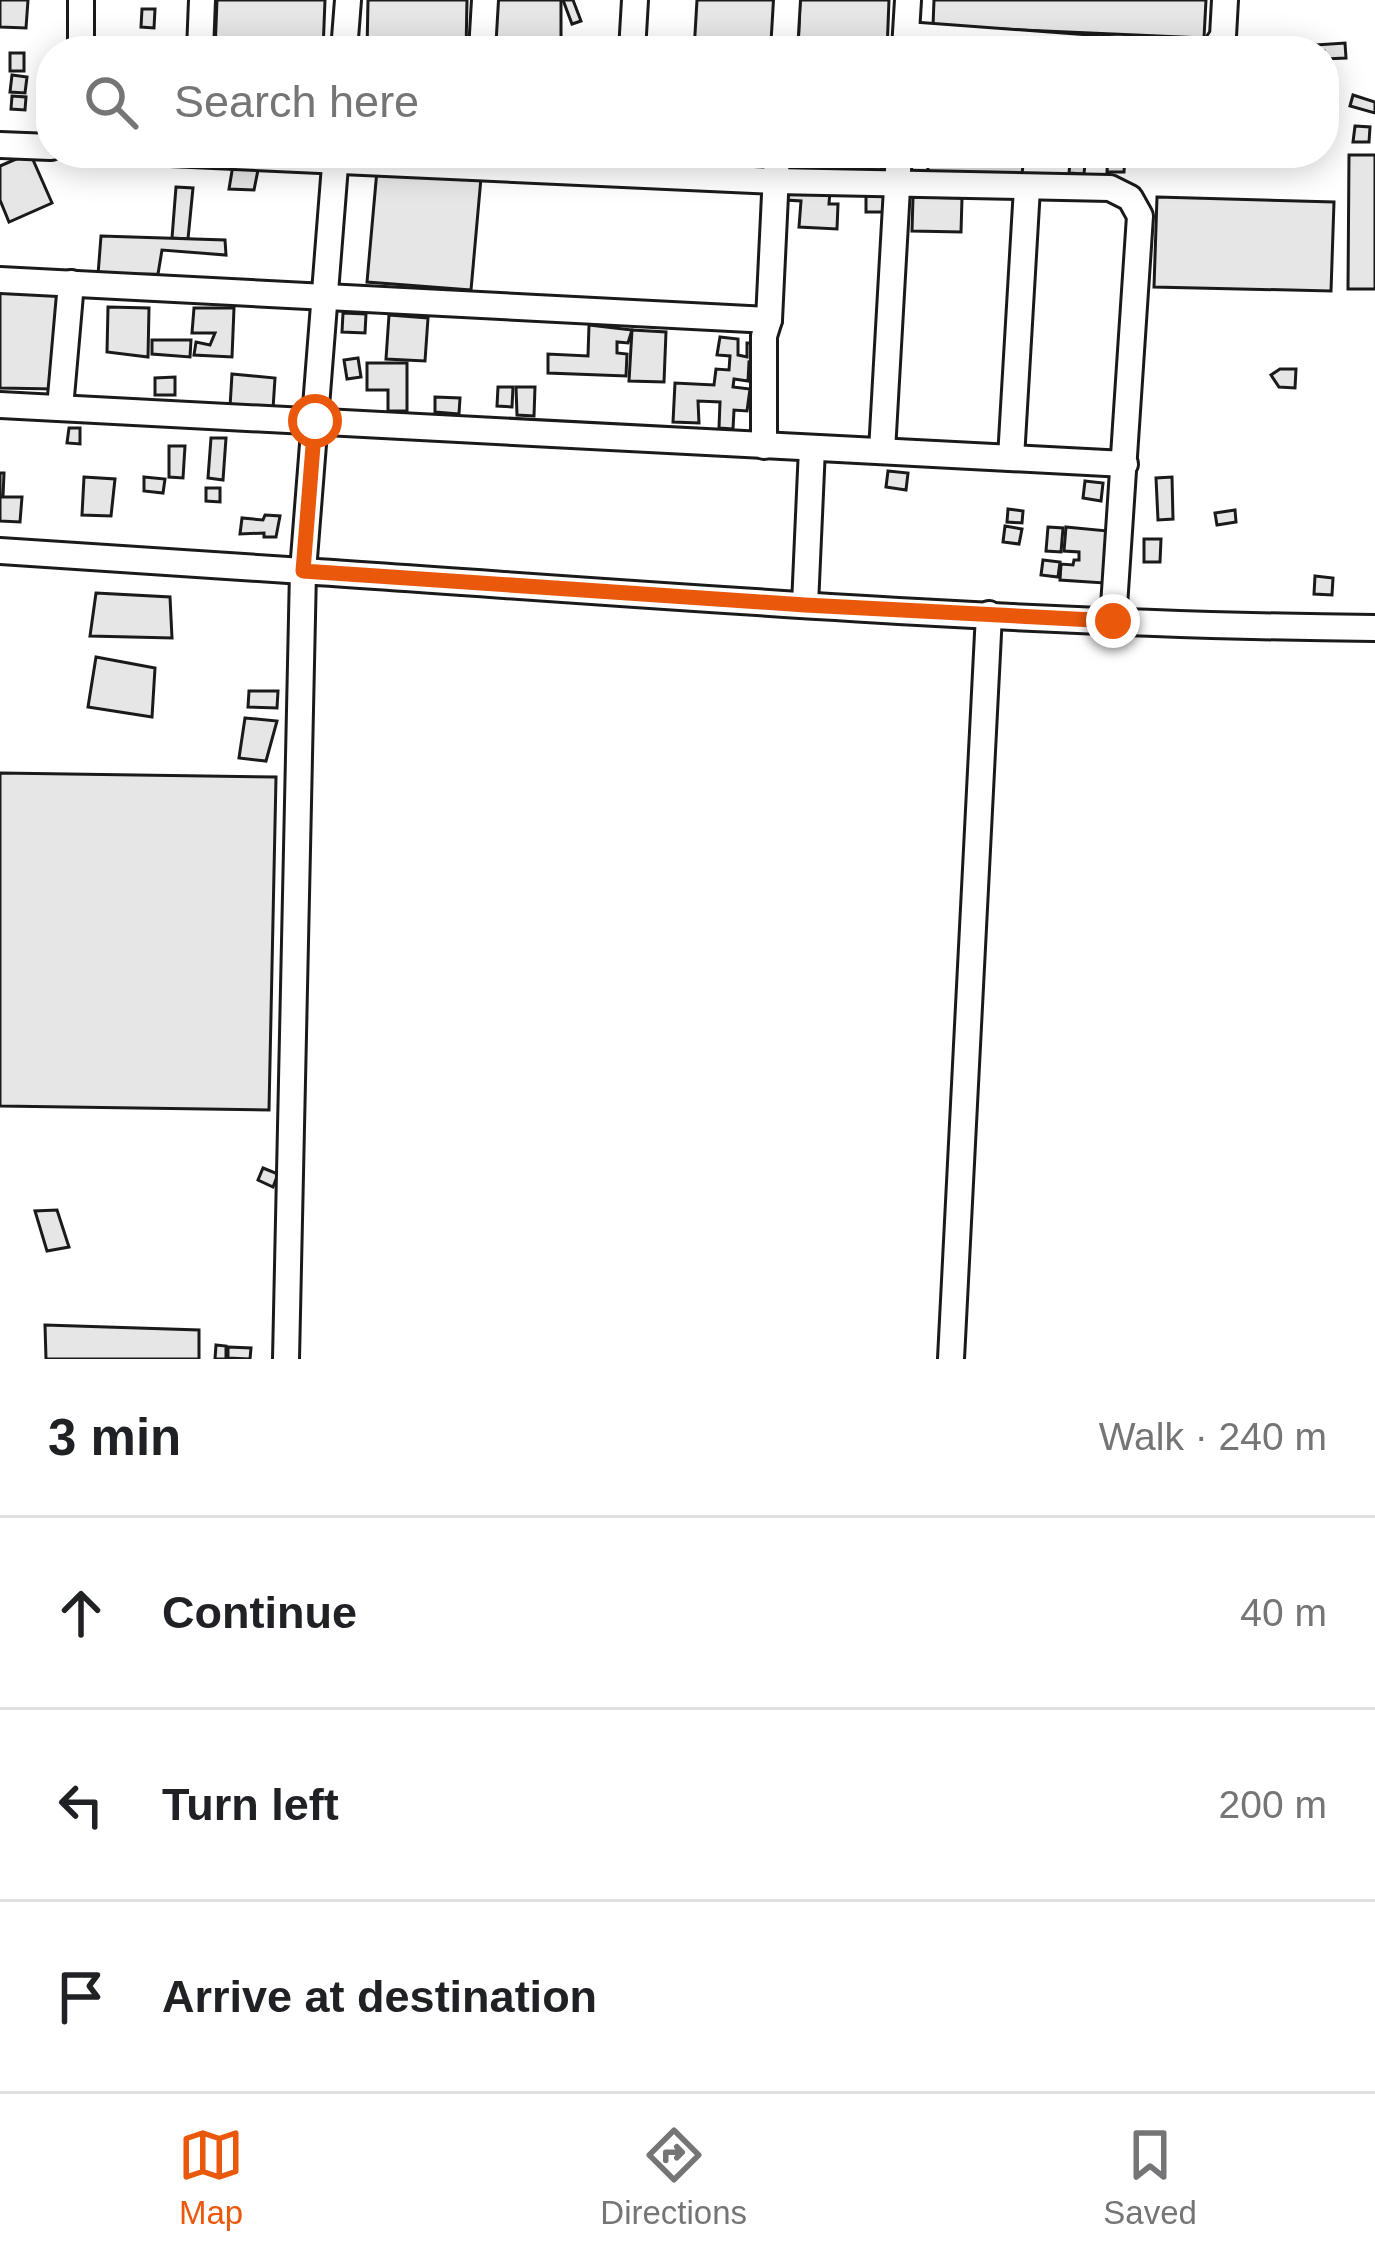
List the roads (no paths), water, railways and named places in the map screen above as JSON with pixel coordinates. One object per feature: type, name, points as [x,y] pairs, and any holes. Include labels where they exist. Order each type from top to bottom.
[{"type":"street","points":[[81,0],[81,36]]},
{"type":"street","points":[[201,36],[202,0]]},
{"type":"street","points":[[345,36],[348,0]]},
{"type":"street","points":[[483,36],[485,0]]},
{"type":"street","points":[[633,36],[635,0]]},
{"type":"street","points":[[785,36],[787,0]]},
{"type":"street","points":[[905,36],[908,0]]},
{"type":"street","points":[[1223,36],[1225,0]]},
{"type":"street","points":[[0,145],[36,146]]},
{"type":"street","points":[[286,1359],[303,571],[335,168]]},
{"type":"street","points":[[667,168],[776,181],[1110,188],[1130,198],[1140,216],[1113,621]]},
{"type":"street","points":[[764,446],[764,336],[769,320],[776,168]]},
{"type":"street","points":[[882,451],[898,168]]},
{"type":"street","points":[[1010,458],[1027,188]]},
{"type":"street","points":[[0,280],[769,320]]},
{"type":"street","points":[[60,408],[70,283]]},
{"type":"street","points":[[0,406],[1125,464]]},
{"type":"street","points":[[805,605],[812,448]]},
{"type":"street","points":[[0,551],[805,605],[1375,628]]},
{"type":"street","points":[[951,1359],[988,614]]}]
